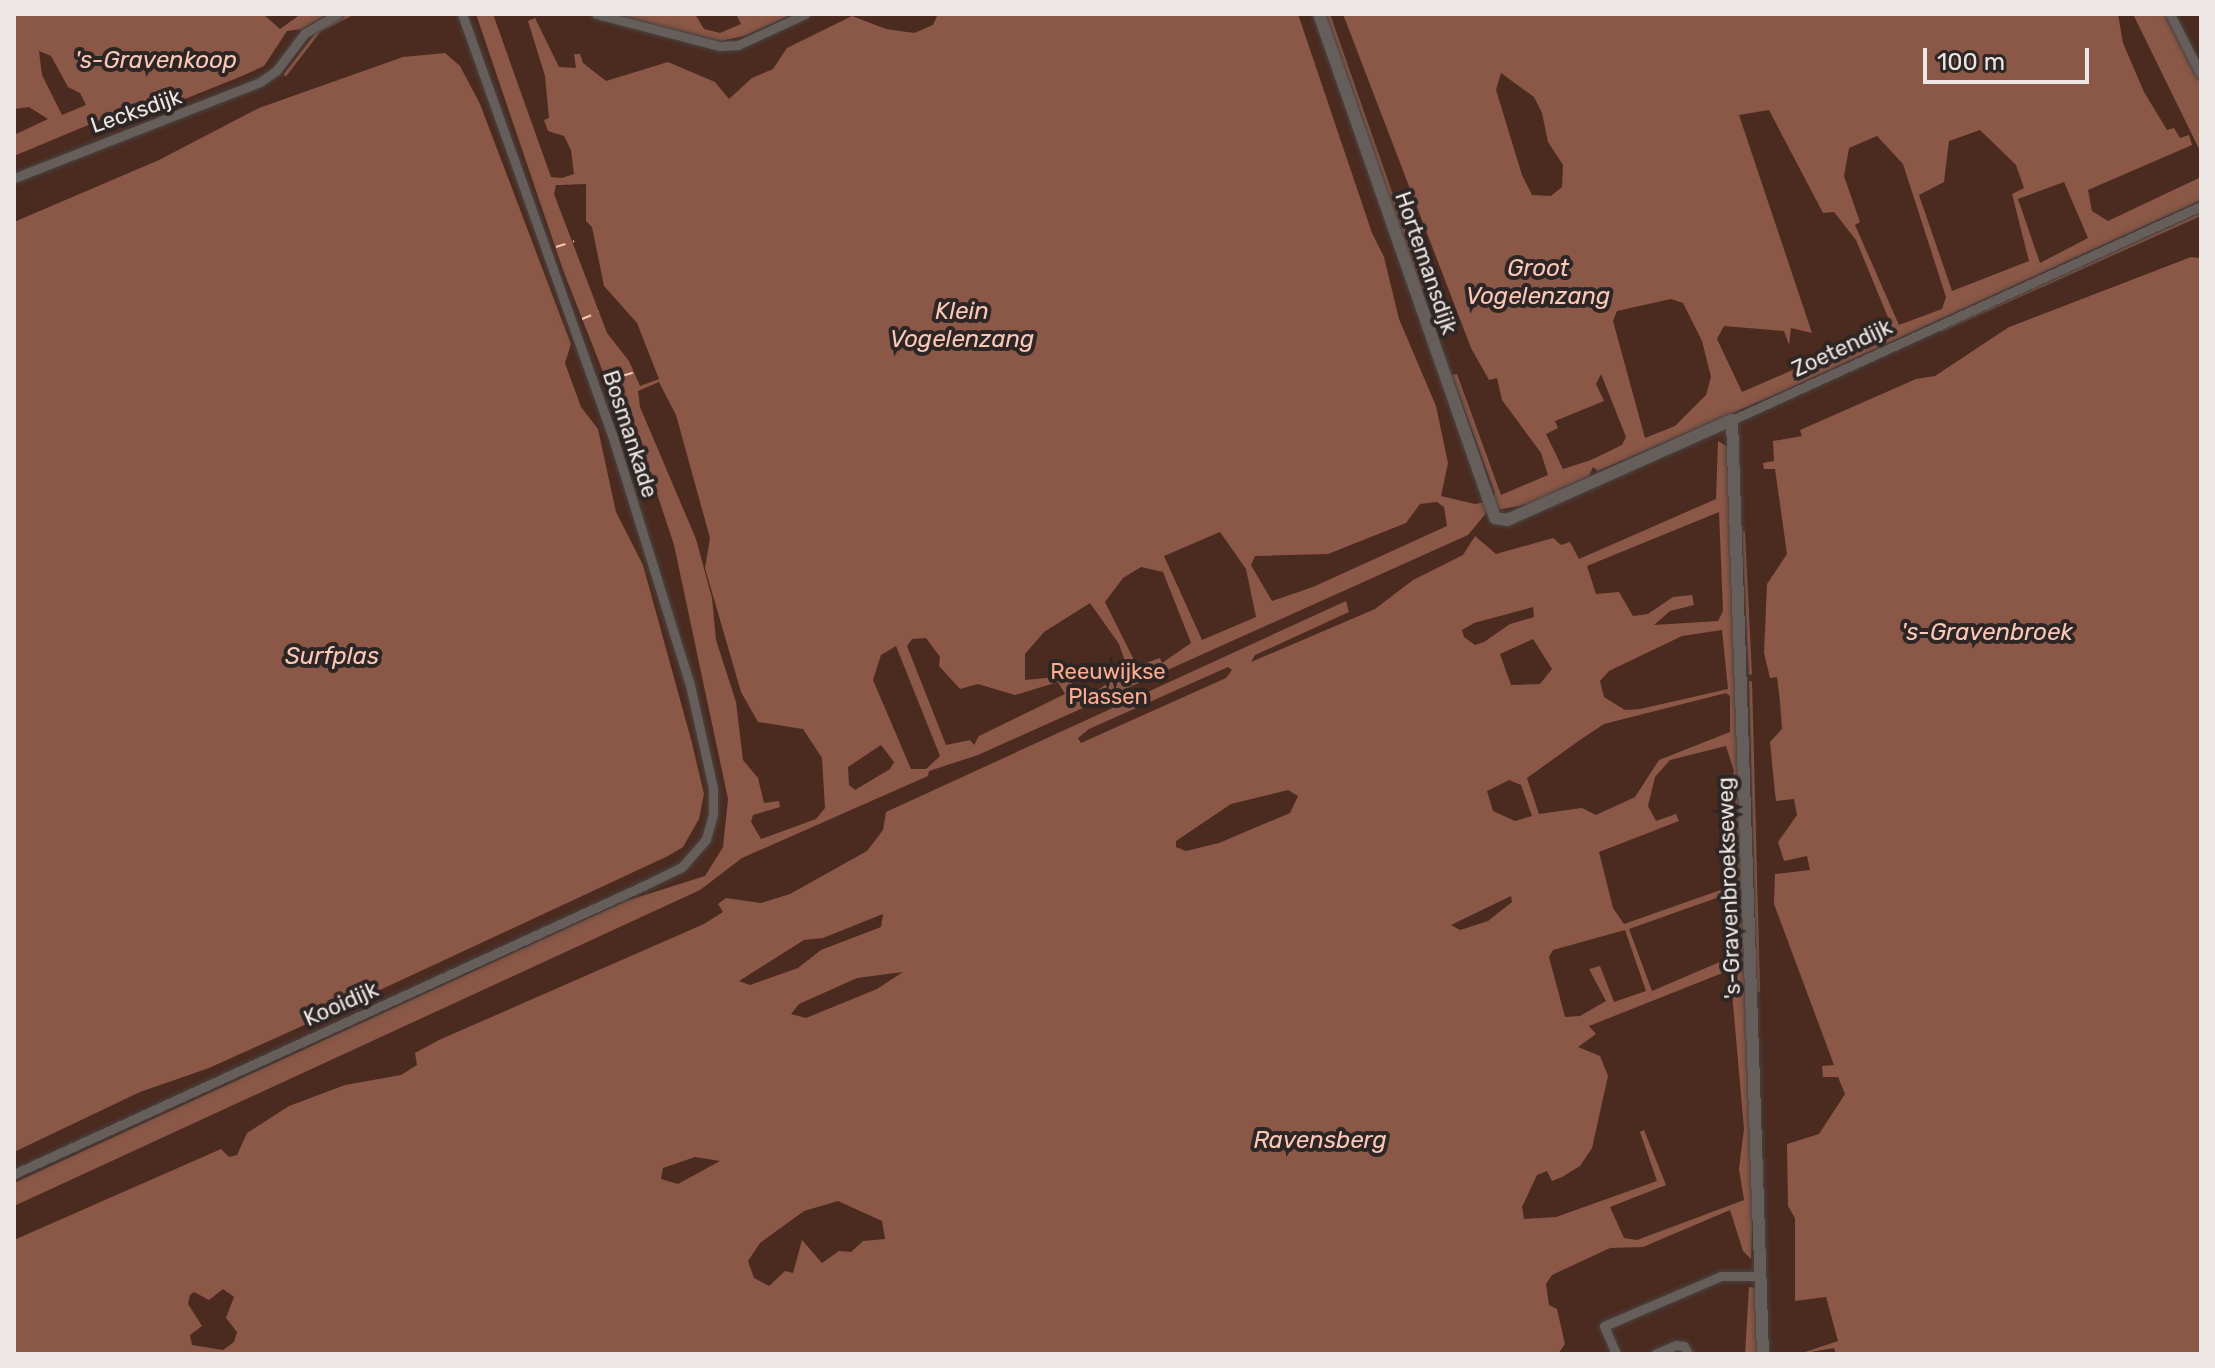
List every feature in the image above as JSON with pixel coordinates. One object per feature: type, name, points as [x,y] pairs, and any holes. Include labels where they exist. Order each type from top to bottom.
[{"type":"street","name":"Lecksdijk","points":[[14,178],[260,82],[276,71],[305,33],[338,14]]},
{"type":"street","name":"Bosmankade","points":[[462,14],[617,447],[690,685],[713,788],[713,814],[699,850],[682,867]]},
{"type":"street","points":[[596,14],[720,46],[738,45],[805,14]]},
{"type":"street","name":"Hortemansdijk","points":[[1319,14],[1489,506],[1499,522]]},
{"type":"street","points":[[2170,14],[2201,75]]},
{"type":"street","name":"Zoetendijk","points":[[1499,522],[1732,420],[2201,206]]},
{"type":"street","name":"'s-Gravenbroekseweg","points":[[1732,420],[1763,1354]]},
{"type":"street","name":"Kooidijk","points":[[14,1174],[682,867]]},
{"type":"street","points":[[1616,1354],[1604,1326],[1721,1276],[1761,1276]]},
{"type":"street","points":[[1655,1354],[1676,1345],[1684,1346],[1688,1354]]},
{"type":"green space","name":"Reeuwijkse Plassen","points":[[14,14],[2201,14],[2201,1354],[14,1354]]},
{"type":"water","name":"'s-Gravenkoop","points":[[14,14],[263,14],[280,29],[301,14],[328,14],[302,29],[287,31],[264,66],[242,76],[160,109],[105,118],[14,156],[14,135],[48,119],[29,107],[14,109]],"holes":[[[39,51],[51,56],[68,87],[80,93],[86,105],[62,115],[42,75]]]},
{"type":"water","name":"Klein Vogelenzang","points":[[476,14],[493,14],[551,177],[562,178],[574,174],[571,150],[564,136],[548,131],[544,120],[549,118],[545,76],[528,21],[535,18],[559,67],[576,68],[574,54],[580,54],[583,63],[606,81],[668,62],[715,82],[729,99],[752,78],[773,69],[787,48],[852,16],[886,29],[914,33],[933,25],[938,14],[1298,14],[1372,233],[1384,257],[1399,319],[1436,406],[1448,463],[1441,496],[1475,504],[1491,501],[1495,493],[1452,375],[1457,374],[1501,495],[1548,475],[1541,453],[1502,400],[1497,378],[1489,380],[1471,348],[1343,14],[2118,14],[2123,43],[2144,92],[2167,130],[2174,128],[2180,138],[2189,135],[2192,145],[2088,190],[2092,211],[2108,221],[2201,177],[2201,200],[1781,392],[1598,471],[1593,467],[1589,476],[1528,504],[1487,512],[1468,535],[978,755],[929,771],[928,776],[742,858],[700,890],[14,1206],[14,1183],[626,901],[705,876],[723,847],[728,799],[674,545],[633,421],[615,403],[607,404],[612,395],[563,270]],"holes":[[[1501,73],[1534,97],[1542,113],[1548,142],[1563,165],[1562,187],[1551,196],[1532,195],[1522,175],[1496,90]],[[1769,110],[1823,213],[1834,212],[1856,240],[1892,327],[1824,362],[1821,355],[1801,366],[1796,354],[1795,369],[1742,392],[1717,339],[1724,326],[1784,331],[1789,345],[1791,328],[1812,333],[1739,115]],[[1980,130],[2016,165],[2024,188],[2012,194],[2029,261],[1952,291],[1919,195],[1944,182],[1949,141]],[[1877,136],[1903,164],[1946,297],[1942,309],[1899,325],[1855,225],[1860,222],[1844,176],[1849,148]],[[2064,182],[2088,238],[2040,263],[2018,199]],[[586,184],[586,221],[592,227],[604,286],[637,323],[659,379],[640,386],[629,361],[607,333],[554,194],[556,185]],[[1671,299],[1683,303],[1702,341],[1711,377],[1706,395],[1675,426],[1645,438],[1613,321],[1617,311]],[[1601,374],[1626,437],[1622,445],[1563,469],[1546,434],[1558,428],[1555,421],[1604,401],[1596,384]],[[659,382],[676,415],[710,538],[705,568],[741,692],[758,722],[803,729],[822,758],[825,808],[816,819],[761,839],[751,822],[753,815],[780,807],[779,801],[764,803],[758,778],[743,760],[736,702],[716,640],[712,598],[696,539],[640,407],[638,391]],[[1437,502],[1444,507],[1447,526],[1313,587],[1272,601],[1251,565],[1255,556],[1328,554],[1406,523],[1420,504]],[[1220,532],[1246,569],[1256,617],[1202,640],[1164,556]],[[1141,567],[1163,572],[1191,643],[1162,663],[1160,658],[1137,666],[1105,602],[1123,578]],[[1090,603],[1119,644],[1126,664],[1122,673],[1098,690],[1078,693],[1067,676],[1025,680],[1025,654],[1044,632]],[[926,638],[940,657],[939,666],[960,689],[978,684],[1015,695],[1058,682],[1065,694],[979,736],[974,745],[970,740],[946,745],[907,646],[912,639]],[[896,646],[940,756],[926,769],[911,769],[873,680],[881,655]],[[881,745],[894,762],[890,769],[855,790],[849,785],[848,767]]]},
{"type":"water","points":[[612,14],[695,14],[704,29],[720,33],[741,24],[736,14],[793,14],[744,36],[720,41]]},
{"type":"water","name":"Groot Vogelenzang","points":[[1324,14],[1330,14],[1426,290],[1420,291]]},
{"type":"water","points":[[2133,14],[2165,14],[2201,84],[2201,153]]},
{"type":"water","name":"Surfplas","points":[[445,53],[460,66],[480,104],[571,344],[565,363],[581,407],[598,429],[616,512],[643,565],[692,743],[704,794],[699,819],[683,847],[668,856],[311,1022],[209,1068],[140,1092],[14,1152],[14,222],[159,160],[259,108],[403,57]]},
{"type":"water","points":[[2201,212],[2201,216],[1941,332],[1941,331]]},
{"type":"water","name":"'s-Gravenbroek","points":[[2191,257],[2201,258],[2201,1354],[1836,1354],[1834,1348],[1799,1354],[1838,1341],[1826,1297],[1795,1301],[1795,1218],[1788,1206],[1787,1144],[1819,1134],[1845,1094],[1838,1077],[1823,1077],[1822,1066],[1834,1065],[1774,904],[1775,874],[1810,870],[1807,856],[1784,861],[1778,842],[1797,815],[1794,799],[1776,801],[1770,742],[1782,729],[1780,702],[1777,677],[1770,678],[1764,653],[1767,584],[1787,554],[1775,469],[1764,469],[1763,463],[1774,461],[1773,441],[1802,436],[1800,430],[1916,379],[1935,376],[2009,327]]},
{"type":"water","name":"Ravensberg","points":[[1718,441],[1728,447],[1732,527],[1754,1178],[1751,1259],[1743,1251],[1730,1210],[1643,1247],[1610,1248],[1552,1275],[1546,1284],[1549,1305],[1557,1309],[1565,1344],[1558,1354],[14,1354],[14,1240],[221,1149],[229,1157],[237,1155],[247,1133],[289,1106],[345,1085],[401,1075],[417,1065],[415,1053],[704,924],[723,912],[718,904],[726,898],[761,903],[790,894],[867,851],[883,830],[886,812],[1346,601],[1349,612],[1255,655],[1251,662],[1375,609],[1413,580],[1463,555],[1475,536],[1496,554],[1553,538],[1561,545],[1570,542],[1579,559],[1716,499]],"holes":[[[1719,512],[1723,611],[1718,621],[1654,625],[1670,611],[1694,605],[1692,595],[1673,597],[1648,614],[1633,616],[1619,592],[1596,594],[1587,566]],[[1533,607],[1534,617],[1510,624],[1484,642],[1475,645],[1464,637],[1462,630],[1474,623]],[[1722,630],[1728,689],[1625,710],[1604,697],[1600,681],[1609,671],[1682,636]],[[1533,639],[1552,669],[1540,684],[1511,685],[1500,654]],[[1228,667],[1232,670],[1226,678],[1081,743],[1078,738],[1089,729]],[[1726,693],[1730,696],[1730,732],[1659,760],[1635,797],[1596,815],[1582,808],[1539,814],[1527,778],[1604,724]],[[1726,746],[1734,771],[1726,803],[1732,886],[1624,924],[1613,908],[1599,852],[1679,821],[1676,814],[1656,821],[1648,806],[1655,777],[1670,760]],[[1509,780],[1521,785],[1532,816],[1515,821],[1493,811],[1487,791]],[[1288,790],[1298,796],[1290,813],[1219,843],[1186,851],[1176,847],[1176,841],[1231,804]],[[1511,896],[1512,902],[1488,921],[1460,930],[1451,925]],[[1722,896],[1735,927],[1736,955],[1652,991],[1629,929]],[[883,914],[881,927],[821,950],[798,968],[750,985],[739,981],[804,940],[823,938]],[[1625,930],[1646,991],[1614,1002],[1600,966],[1589,969],[1606,1001],[1580,1016],[1565,1017],[1549,957],[1553,950]],[[1730,970],[1744,1129],[1739,1169],[1744,1200],[1637,1240],[1624,1238],[1610,1207],[1666,1185],[1644,1130],[1640,1132],[1657,1181],[1556,1217],[1524,1219],[1522,1207],[1537,1175],[1547,1171],[1552,1181],[1562,1177],[1580,1166],[1592,1148],[1608,1076],[1600,1056],[1578,1047],[1596,1034],[1589,1026]],[[903,972],[877,989],[806,1018],[791,1014],[799,1004],[857,978]],[[695,1157],[720,1161],[678,1184],[661,1179],[663,1168]],[[838,1201],[882,1221],[885,1239],[863,1241],[851,1252],[839,1251],[822,1263],[802,1240],[793,1273],[785,1271],[769,1286],[754,1278],[748,1261],[760,1243],[804,1211]],[[223,1289],[234,1297],[226,1318],[237,1332],[234,1342],[223,1350],[192,1345],[190,1335],[202,1326],[188,1304],[194,1292],[209,1300]]]},
{"type":"water","points":[[1749,1287],[1756,1288],[1757,1354],[1745,1354]]},
{"type":"waterway","points":[[285,74],[319,30],[351,14]]},
{"type":"waterway","points":[[1743,532],[1750,673]]},
{"type":"waterway","points":[[1750,682],[1755,874]]},
{"type":"waterway","points":[[1755,876],[1758,990]]},
{"type":"ferry route","points":[[556,247],[574,241]]},
{"type":"ferry route","points":[[582,319],[599,312]]},
{"type":"ferry route","points":[[606,381],[633,373]]}]
